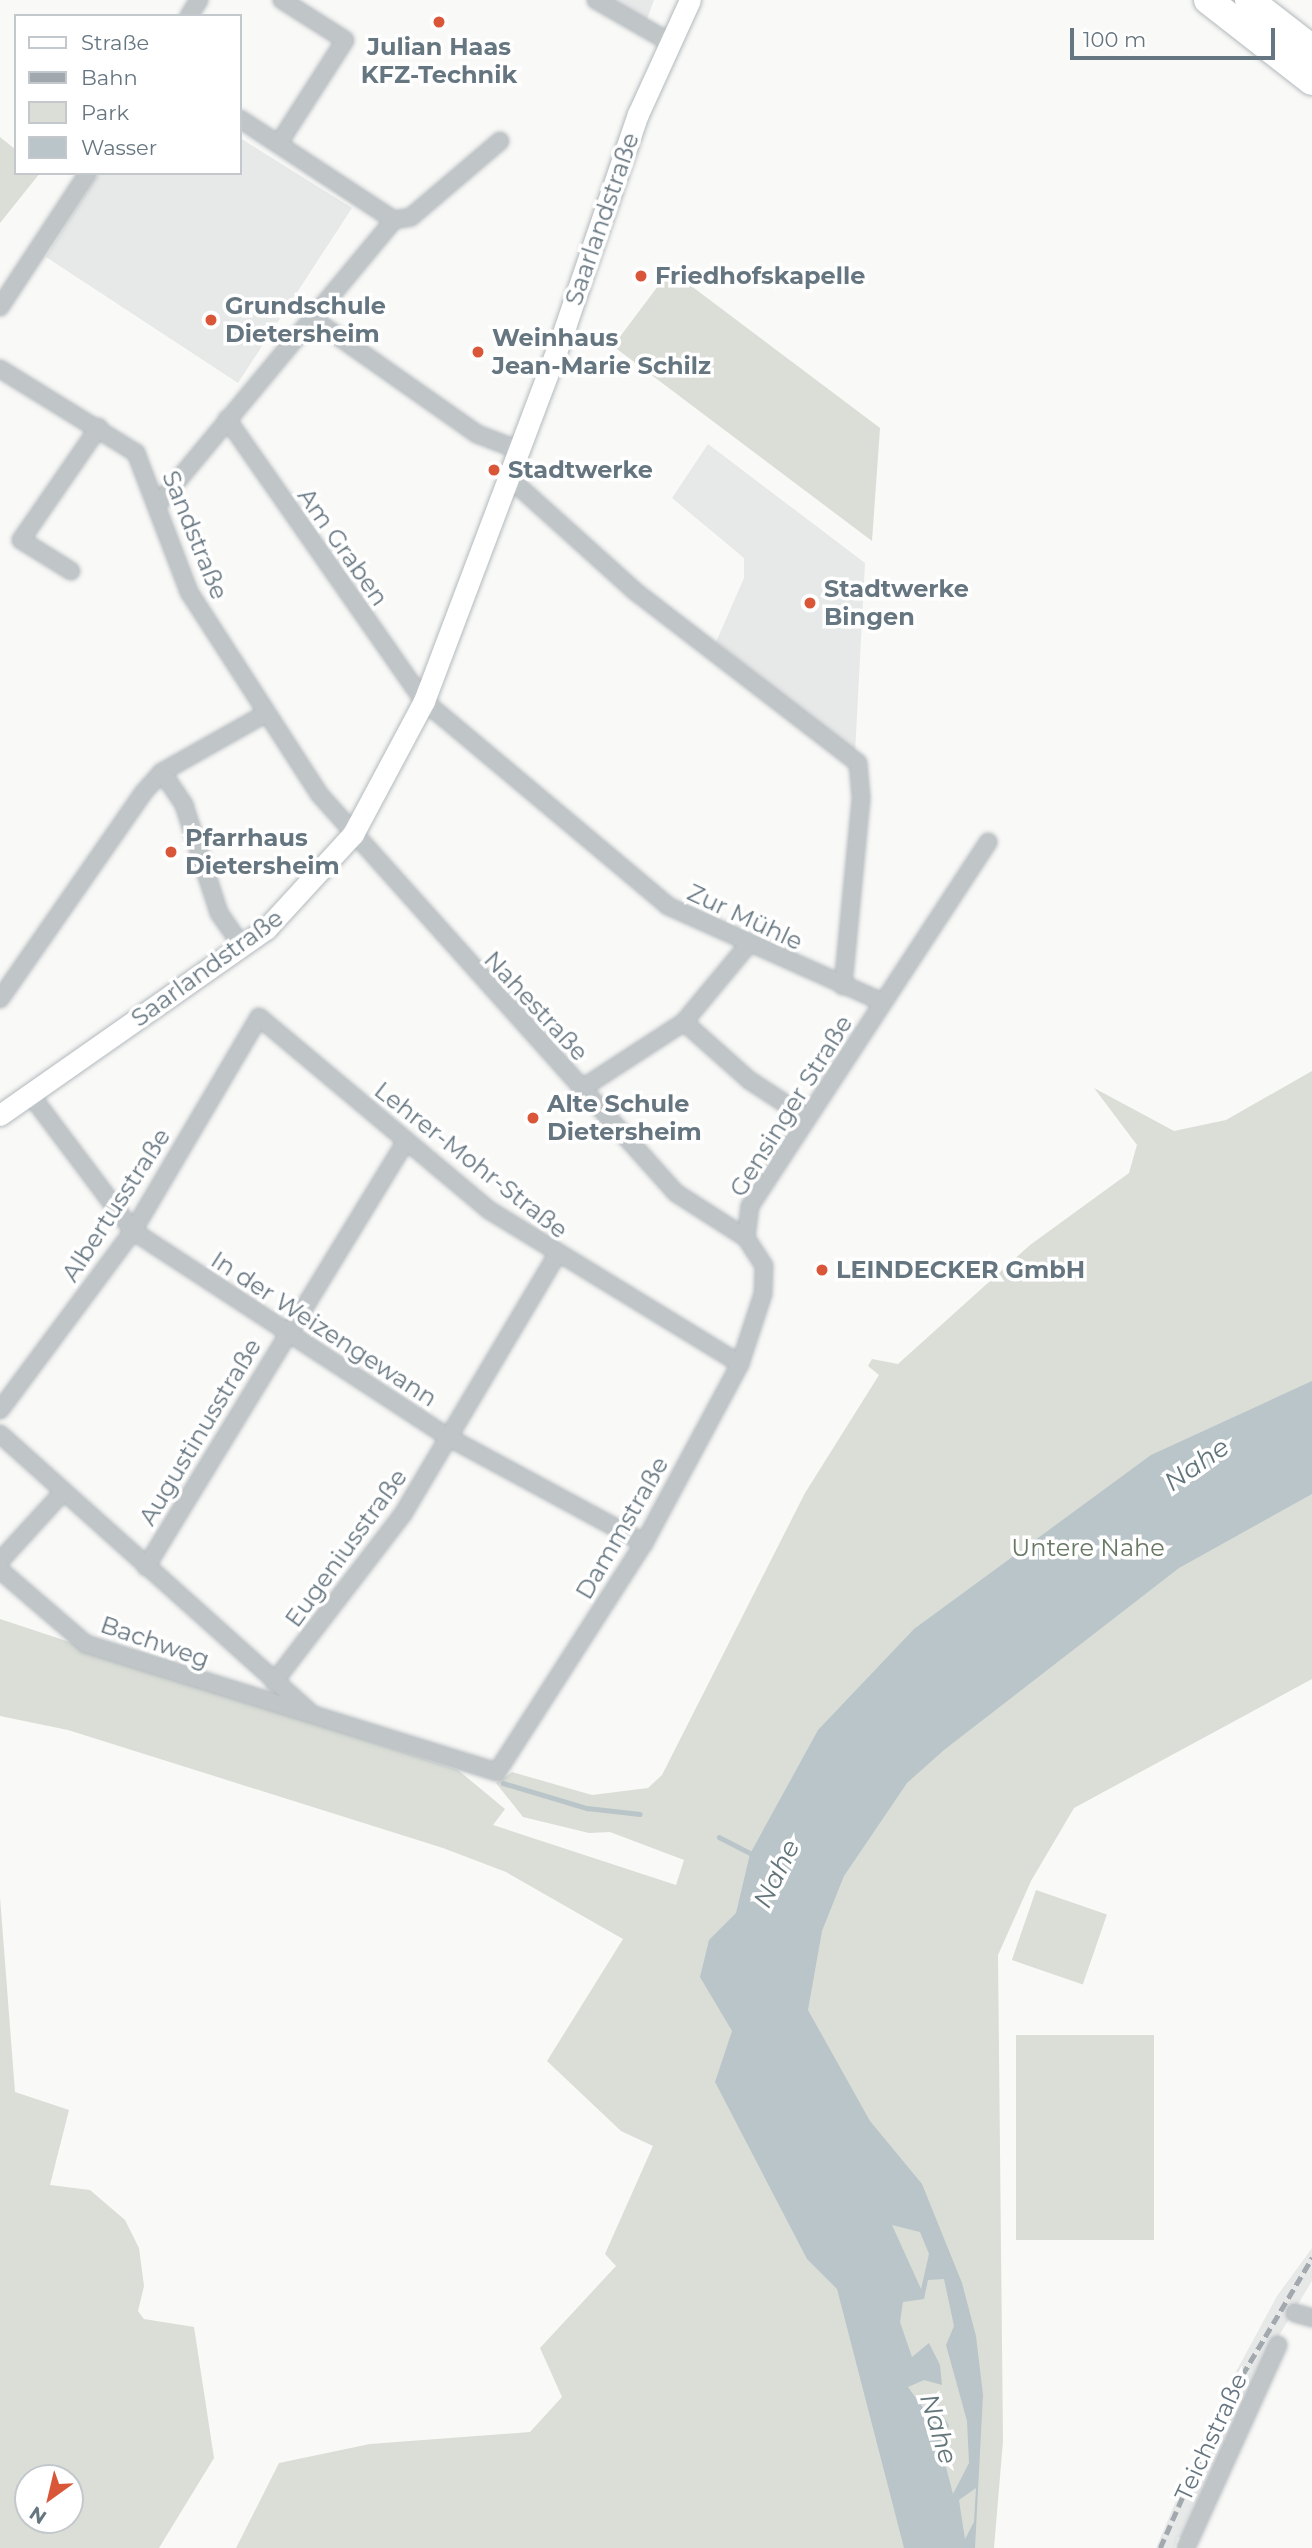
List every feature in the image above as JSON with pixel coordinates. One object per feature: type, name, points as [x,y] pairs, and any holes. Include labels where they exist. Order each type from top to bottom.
[{"type":"highway","points":[[1208,0],[1312,81]]},
{"type":"highway","points":[[1249,0],[1312,49]]},
{"type":"main road","name":"Saarlandstraße","points":[[0,1115],[242,946],[290,908],[353,834],[424,701],[638,114],[690,1]]},
{"type":"street","points":[[279,143],[345,40],[282,0]]},
{"type":"street","points":[[596,0],[671,43]]},
{"type":"street","points":[[242,120],[394,220]]},
{"type":"street","points":[[159,503],[394,220],[411,217],[500,141]]},
{"type":"street","points":[[0,307],[87,175]]},
{"type":"street","points":[[312,318],[477,434],[516,449]]},
{"type":"street","name":"Sandstraße","points":[[0,369],[99,427],[136,453],[159,503],[189,592],[263,715],[353,834]]},
{"type":"street","name":"Am Graben","points":[[227,418],[424,701]]},
{"type":"street","points":[[71,571],[21,540],[99,427]]},
{"type":"street","points":[[506,475],[636,592],[858,763],[861,799],[843,986]]},
{"type":"street","name":"Zur Mühle","points":[[424,701],[668,906],[748,945],[883,1002]]},
{"type":"street","points":[[0,999],[107,841],[162,772],[263,715]]},
{"type":"street","points":[[162,772],[184,805],[219,913],[242,946]]},
{"type":"street","name":"Nahestraße","points":[[353,834],[676,1193],[746,1238],[764,1266],[763,1294]]},
{"type":"street","points":[[883,1002],[988,842]]},
{"type":"street","points":[[581,1089],[684,1021],[748,945]]},
{"type":"street","name":"Gensinger Straße","points":[[746,1238],[750,1206],[883,1002]]},
{"type":"street","name":"Lehrer-Mohr-Straße","points":[[259,1017],[405,1143],[556,1256],[740,1364]]},
{"type":"street","name":"Albertusstraße","points":[[0,1410],[133,1231],[259,1017]]},
{"type":"street","points":[[684,1021],[749,1080],[807,1118]]},
{"type":"street","name":"In der Weizengewann","points":[[30,1094],[133,1231],[285,1334],[448,1437],[643,1543]]},
{"type":"street","name":"Augustinusstraße","points":[[146,1567],[285,1334],[405,1143]]},
{"type":"street","name":"Eugeniusstraße","points":[[274,1682],[403,1514],[556,1256]]},
{"type":"street","name":"Dammstraße","points":[[497,1772],[643,1543],[740,1364],[763,1294]]},
{"type":"street","name":"Bachweg","points":[[0,1434],[62,1493],[317,1718]]},
{"type":"street","points":[[0,1561],[62,1493]]},
{"type":"street","name":"Bachweg","points":[[0,1570],[86,1644],[497,1772]]},
{"type":"street","points":[[1295,2313],[1312,2318]]},
{"type":"street","name":"Teichstraße","points":[[1186,2548],[1278,2345]]},
{"type":"shaded area","points":[[609,0],[654,0],[646,22]]},
{"type":"shaded area","name":"Grundschule Dietersheim","points":[[242,139],[352,208],[238,383],[46,257],[98,175],[242,175]]},
{"type":"shaded area","points":[[708,444],[865,563],[855,753],[716,642],[744,578],[744,558],[672,498]]},
{"type":"shaded area","points":[[1312,2248],[1312,2281],[1277,2339],[1184,2539],[1178,2537],[1174,2548],[1156,2548],[1212,2416],[1277,2296]]},
{"type":"green space","points":[[0,137],[14,148],[14,175],[38,175],[0,223]]},
{"type":"green space","points":[[670,270],[880,428],[872,541],[613,346]]},
{"type":"green space","name":"Untere Nahe","points":[[1312,1071],[1312,1679],[1074,1808],[1031,1881],[998,1955],[1003,2441],[994,2548],[236,2548],[279,2463],[370,2444],[530,2432],[562,2397],[540,2348],[616,2266],[605,2254],[653,2146],[621,2131],[547,2061],[623,1939],[506,1872],[443,1848],[68,1730],[0,1716],[0,1619],[458,1770],[505,1809],[493,1825],[676,1885],[684,1860],[610,1832],[589,1833],[523,1817],[496,1783],[512,1772],[592,1795],[648,1788],[662,1775],[805,1493],[879,1375],[868,1366],[872,1359],[898,1364],[1030,1245],[1129,1173],[1137,1145],[1094,1088],[1174,1131],[1226,1120]]},
{"type":"green space","points":[[1036,1890],[1107,1914],[1083,1984],[1012,1960]]},
{"type":"green space","points":[[0,1897],[15,2092],[69,2110],[50,2185],[90,2190],[125,2220],[139,2248],[144,2286],[138,2311],[144,2319],[194,2327],[214,2458],[159,2548],[0,2548]]},
{"type":"green space","points":[[1016,2035],[1154,2035],[1154,2240],[1016,2240]]},
{"type":"water","name":"Nahe","points":[[1312,1381],[1312,1494],[1179,1568],[944,1750],[907,1783],[844,1876],[822,1931],[808,2010],[870,2121],[922,2184],[962,2283],[976,2336],[983,2395],[975,2548],[904,2548],[837,2289],[807,2259],[715,2082],[732,2031],[700,1977],[709,1940],[736,1913],[750,1854],[818,1730],[914,1629],[1151,1455]],"holes":[[[892,2225],[920,2232],[929,2254],[921,2289]],[[944,2279],[954,2326],[946,2345],[967,2421],[969,2463],[953,2494],[940,2444],[949,2426],[940,2410],[924,2409],[908,2387],[924,2380],[942,2385],[940,2365],[929,2343],[912,2357],[900,2322],[903,2302],[924,2299],[928,2280]],[[976,2488],[974,2522],[965,2539],[959,2500]]]},
{"type":"waterway","points":[[503,1783],[587,1808],[640,1814]]},
{"type":"waterway","name":"Nahe","points":[[719,1837],[756,1856]]},
{"type":"railway","points":[[1160,2548],[1219,2414],[1312,2258]]},
{"type":"place","name":"Julian Haas KFZ-Technik","points":[[439,22]]},
{"type":"place","name":"Friedhofskapelle","points":[[641,276]]},
{"type":"place","name":"Grundschule Dietersheim","points":[[211,320]]},
{"type":"place","name":"Weinhaus Jean-Marie Schilz","points":[[478,352]]},
{"type":"place","name":"Stadtwerke","points":[[494,470]]},
{"type":"place","name":"Stadtwerke Bingen","points":[[810,603]]},
{"type":"place","name":"Pfarrhaus Dietersheim","points":[[171,852]]},
{"type":"place","name":"Alte Schule Dietersheim","points":[[533,1118]]},
{"type":"place","name":"LEINDECKER GmbH","points":[[822,1270]]}]
